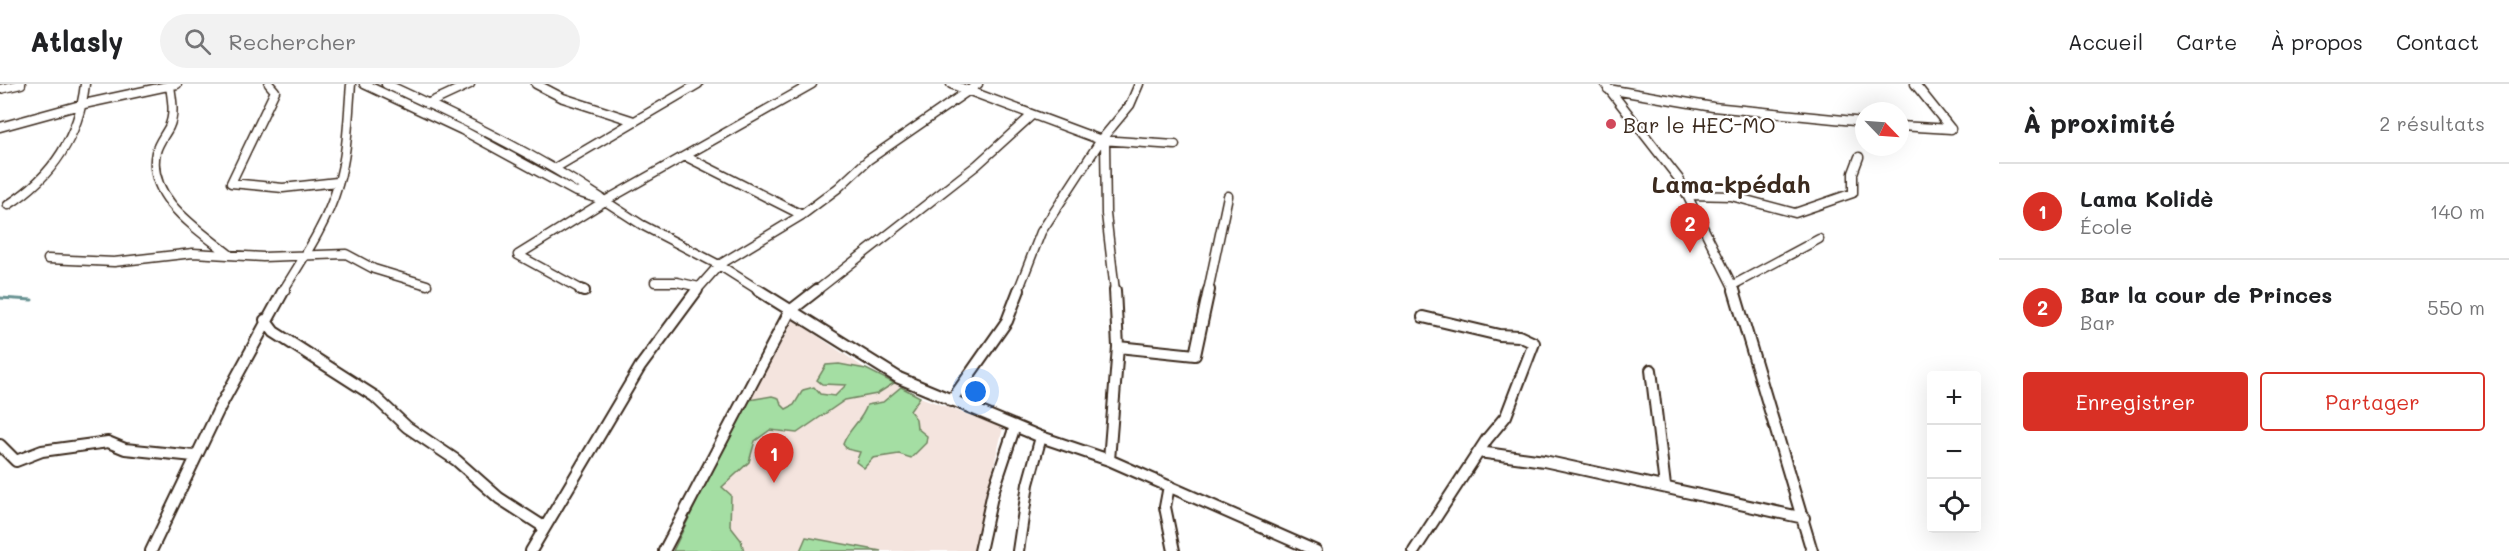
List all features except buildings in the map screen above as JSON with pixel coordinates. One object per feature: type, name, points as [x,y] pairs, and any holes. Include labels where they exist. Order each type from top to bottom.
[{"type":"street","points":[[0,89],[21,84]]},
{"type":"street","points":[[8,205],[36,186],[70,142],[84,104],[85,84]]},
{"type":"street","points":[[269,84],[276,91],[231,183],[283,188],[337,182]]},
{"type":"street","points":[[152,551],[194,456],[265,320],[305,254],[334,199],[346,148],[351,84]]},
{"type":"street","points":[[364,84],[462,130],[574,191],[605,201]]},
{"type":"street","points":[[386,84],[555,168],[586,186],[642,225],[719,265],[899,378],[1041,438],[1110,460],[1311,550]]},
{"type":"street","points":[[427,104],[470,84]]},
{"type":"street","points":[[536,84],[563,98],[634,121]]},
{"type":"street","points":[[555,168],[698,84]]},
{"type":"street","points":[[584,291],[518,255],[605,201],[812,84]]},
{"type":"street","points":[[951,84],[1031,116],[1103,140],[1175,145]]},
{"type":"street","points":[[531,551],[543,527],[640,368],[699,287],[719,265],[802,215],[838,188],[868,160],[978,84]]},
{"type":"street","points":[[951,401],[1007,321],[1041,232],[1103,140],[1130,105],[1139,84]]},
{"type":"street","points":[[1909,127],[1951,129],[1915,84]]},
{"type":"street","points":[[0,127],[84,104],[174,85],[172,118],[156,150],[153,172],[159,187],[182,214],[230,255]]},
{"type":"street","points":[[1606,86],[1713,107],[1773,111],[1808,118],[1855,121]]},
{"type":"street","points":[[1606,86],[1679,179],[1689,195],[1701,227],[1733,285],[1812,551]]},
{"type":"street","points":[[664,551],[790,311],[977,165],[1031,116]]},
{"type":"street","points":[[1103,140],[1106,214],[1114,264],[1118,347],[1110,460]]},
{"type":"street","points":[[685,156],[802,215]]},
{"type":"street","points":[[1689,195],[1731,196],[1796,213],[1853,194],[1853,173],[1858,157]]},
{"type":"street","points":[[1118,347],[1195,355],[1228,196]]},
{"type":"street","points":[[1733,285],[1820,239]]},
{"type":"street","points":[[48,260],[114,262],[193,252],[263,257],[346,254],[374,269],[427,285]]},
{"type":"street","points":[[655,282],[677,282],[699,287]]},
{"type":"street","points":[[1414,551],[1479,452],[1506,416],[1534,343],[1519,336],[1478,331],[1422,317]]},
{"type":"street","points":[[265,320],[274,332],[374,396],[407,428],[456,460],[499,498],[543,527]]},
{"type":"street","points":[[1651,370],[1665,486]]},
{"type":"street","points":[[980,551],[993,492],[1015,426]]},
{"type":"street","points":[[1018,551],[1028,484],[1041,438]]},
{"type":"street","points":[[0,445],[16,461],[42,451],[108,442],[125,449],[194,456]]},
{"type":"street","points":[[1479,452],[1544,461],[1804,518]]},
{"type":"street","points":[[1169,486],[1165,507],[1174,551]]},
{"type":"shaded area","points":[[794,320],[866,369],[920,397],[1003,428],[973,551],[673,551],[723,447]]},
{"type":"green space","points":[[839,364],[866,369],[894,383],[877,394],[845,400],[797,433],[770,430],[755,441],[749,462],[722,487],[731,495],[730,526],[741,540],[744,551],[673,551],[723,447],[749,400],[772,396],[779,398],[786,409],[794,405],[803,390],[814,387],[820,394],[835,396],[846,385],[822,384],[817,380],[826,365]]},
{"type":"green space","points":[[901,387],[920,397],[910,411],[916,419],[917,428],[927,436],[926,443],[911,458],[899,454],[873,458],[864,468],[856,462],[860,452],[847,449],[843,444],[867,405],[883,402]]},
{"type":"green space","points":[[806,537],[881,551],[800,551]]},
{"type":"waterway","points":[[0,298],[32,300]]},
{"type":"place","name":"Bar le HEC-MO","points":[[1611,124]]},
{"type":"place","name":"Bar la cour de Princes","points":[[1690,253]]},
{"type":"place","name":"Lama Kolidè","points":[[774,483]]},
{"type":"district","name":"Lama-kpédah","points":[[1731,183]]}]
